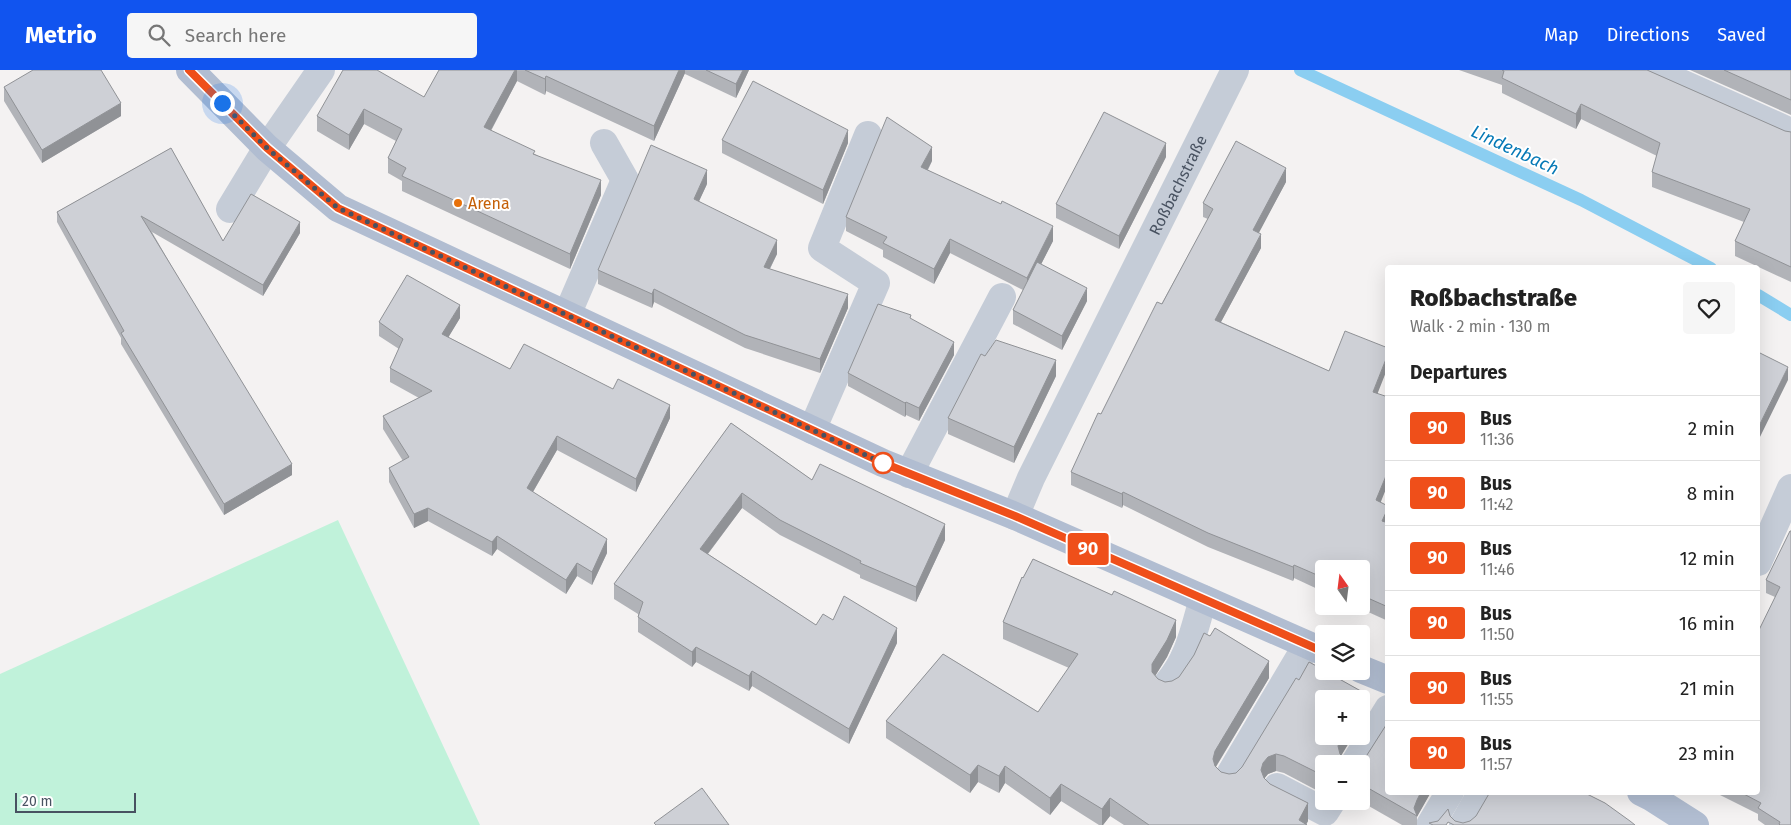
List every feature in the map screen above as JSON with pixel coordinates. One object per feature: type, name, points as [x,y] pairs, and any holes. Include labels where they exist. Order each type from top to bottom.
[{"type":"main road","points":[[190,70],[267,148],[338,208],[883,463],[1015,516],[1315,648]]},
{"type":"main road","points":[[1370,673],[1385,679]]},
{"type":"main road","points":[[1650,795],[1695,825]]},
{"type":"street","points":[[230,209],[267,148],[321,70]]},
{"type":"street","points":[[1652,70],[1791,132]]},
{"type":"street","name":"Roßbachstraße","points":[[1015,516],[1036,470],[1230,81]]},
{"type":"street","points":[[812,430],[876,283],[822,248],[868,135]]},
{"type":"street","points":[[566,315],[626,180],[604,143]]},
{"type":"street","points":[[909,474],[1002,297]]},
{"type":"street","points":[[1760,558],[1791,488]]},
{"type":"street","points":[[1168,684],[1188,654],[1203,599]]},
{"type":"street","points":[[1228,776],[1315,648]]},
{"type":"street","points":[[1359,755],[1385,713]]},
{"type":"street","points":[[1277,787],[1315,807]]},
{"type":"street","points":[[1430,825],[1448,795]]},
{"type":"street","points":[[1463,825],[1480,795]]},
{"type":"green space","points":[[338,520],[480,825],[0,825],[0,674]]},
{"type":"building","points":[[33,70],[101,70],[121,103],[42,150],[4,87]]},
{"type":"building","points":[[343,70],[377,70],[424,97],[439,70],[515,70],[484,127],[535,151],[533,154],[601,180],[570,254],[402,176],[406,168],[388,158],[402,129],[364,109],[349,135],[317,116]]},
{"type":"building","points":[[525,70],[679,70],[654,126],[546,76],[545,79]]},
{"type":"building","points":[[706,70],[743,70],[736,84]]},
{"type":"building","points":[[1502,70],[1647,70],[1791,132],[1791,267],[1735,241],[1750,209],[1652,172],[1660,143],[1581,104],[1576,114],[1502,78],[1504,71]]},
{"type":"building","points":[[1724,70],[1791,70],[1791,100]]},
{"type":"building","points":[[753,81],[848,130],[823,190],[722,140]]},
{"type":"building","points":[[1104,112],[1166,143],[1119,236],[1056,204]]},
{"type":"building","points":[[887,117],[932,147],[921,167],[1001,204],[1002,201],[1053,226],[1027,278],[950,239],[934,269],[883,243],[887,237],[846,217]]},
{"type":"building","points":[[1236,141],[1286,168],[1253,230],[1261,234],[1215,320],[1329,371],[1345,331],[1385,347],[1385,362],[1373,392],[1385,396],[1385,478],[1376,500],[1385,504],[1385,514],[1382,521],[1385,522],[1385,606],[1370,599],[1370,560],[1315,560],[1315,574],[1208,533],[1123,492],[1122,494],[1071,472],[1098,413],[1101,414],[1157,302],[1162,304],[1213,209],[1203,203]]},
{"type":"building","points":[[651,145],[707,170],[694,199],[777,240],[764,267],[848,294],[820,359],[745,335],[654,289],[652,294],[598,270]]},
{"type":"building","points":[[171,148],[223,241],[251,194],[300,222],[263,285],[141,216],[292,464],[224,504],[121,333],[124,331],[57,212]]},
{"type":"building","points":[[1037,262],[1087,288],[1062,336],[1013,310]]},
{"type":"building","points":[[407,275],[460,305],[442,334],[510,369],[524,344],[613,389],[618,379],[670,405],[636,479],[557,436],[527,488],[607,539],[592,572],[577,563],[566,580],[497,536],[492,542],[428,508],[414,514],[389,468],[409,457],[383,416],[432,391],[390,368],[403,339],[379,322]]},
{"type":"building","points":[[878,304],[911,315],[910,318],[954,342],[919,408],[905,403],[848,373]]},
{"type":"building","points":[[996,340],[1056,360],[1014,447],[948,418],[981,354],[985,356]]},
{"type":"building","points":[[1760,353],[1788,367],[1760,424]]},
{"type":"building","points":[[731,423],[812,480],[820,464],[945,524],[916,587],[860,563],[861,561],[780,520],[742,493],[700,549],[816,625],[823,614],[833,620],[844,596],[897,628],[849,729],[752,671],[749,676],[696,647],[692,652],[638,617],[643,602],[614,584]]},
{"type":"building","points":[[1791,531],[1791,825],[1780,825],[1780,822],[1758,808],[1761,803],[1746,795],[1760,795],[1760,628],[1780,587],[1766,580]]},
{"type":"building","points":[[1033,559],[1112,595],[1114,591],[1176,620],[1167,640],[1152,664],[1152,672],[1158,679],[1165,682],[1179,677],[1194,655],[1204,633],[1210,636],[1215,628],[1269,661],[1215,751],[1213,759],[1215,766],[1221,772],[1236,773],[1242,767],[1296,678],[1299,680],[1309,662],[1315,665],[1315,680],[1341,680],[1359,690],[1315,690],[1315,745],[1338,745],[1341,755],[1315,755],[1315,772],[1276,754],[1268,757],[1263,763],[1261,770],[1264,778],[1270,784],[1308,803],[1299,820],[1307,825],[1149,825],[1110,798],[1102,809],[1061,784],[1050,798],[1005,766],[999,776],[978,765],[970,775],[886,721],[943,654],[1038,712],[1078,654],[1003,622],[1022,577]]},
{"type":"building","points":[[1385,727],[1385,795],[1420,795],[1414,808],[1417,816],[1370,789],[1370,755],[1367,755]]},
{"type":"building","points":[[702,788],[729,825],[656,825],[654,823]]},
{"type":"building","points":[[1488,795],[1589,795],[1605,803],[1635,825],[1454,825],[1448,822],[1446,825],[1433,825],[1429,823],[1438,821],[1448,809],[1450,816],[1455,821],[1463,823],[1470,821],[1476,816]]},
{"type":"waterway","name":"Lindenbach","points":[[1300,70],[1581,200],[1705,265]]},
{"type":"waterway","name":"Lindenbach","points":[[1760,296],[1791,315]]},
{"type":"bus line","name":"90","points":[[189,70],[267,148],[338,208],[883,463],[1015,516],[1315,648]]},
{"type":"place","name":"Arena","points":[[458,203]]},
{"type":"route","points":[[222,103],[267,148],[338,208],[883,463]]}]
